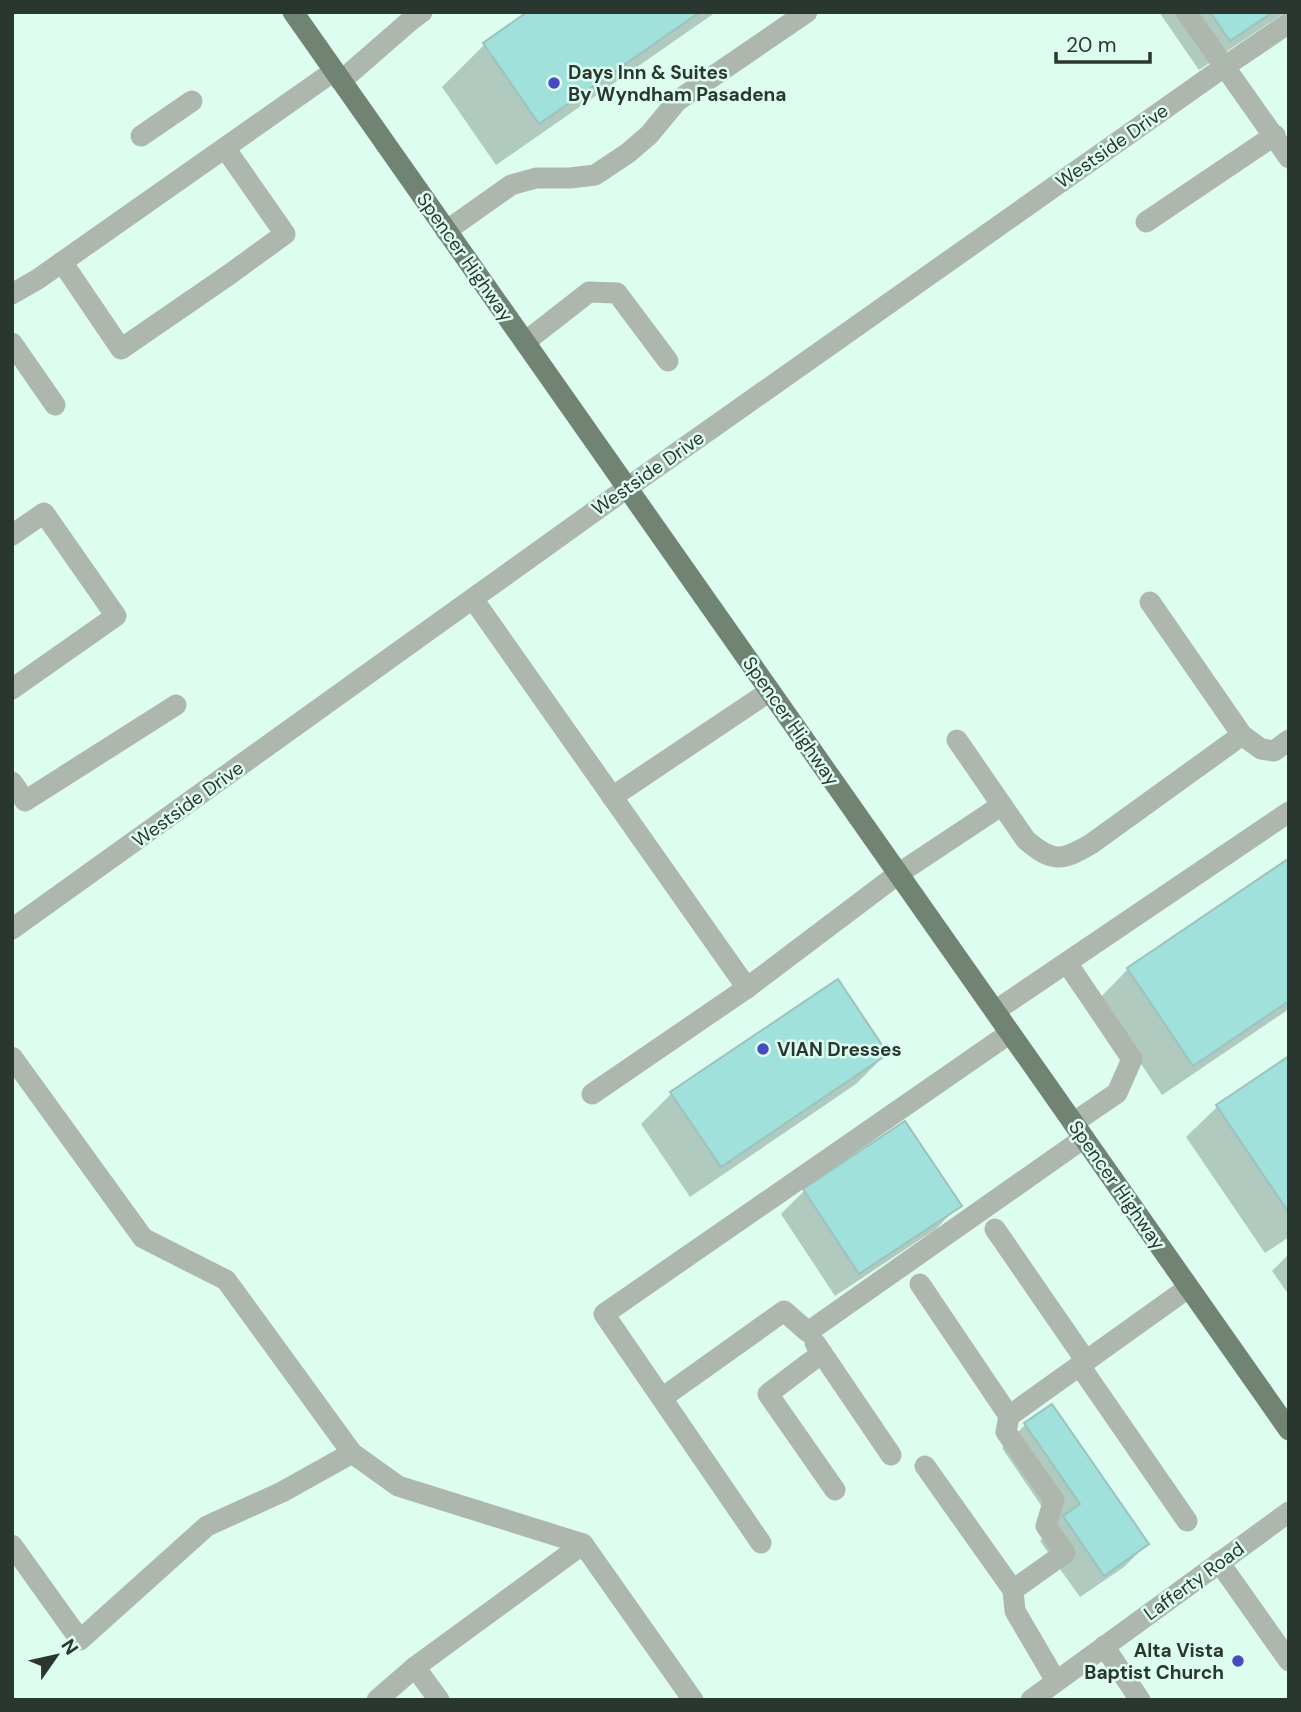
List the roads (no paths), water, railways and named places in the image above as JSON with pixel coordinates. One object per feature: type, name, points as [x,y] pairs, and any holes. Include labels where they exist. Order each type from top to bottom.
[{"type":"main road","name":"Spencer Highway","points":[[293,12],[1188,1287],[1287,1422]]},
{"type":"street","points":[[446,231],[511,185],[536,178],[595,175],[649,135],[677,101],[807,12]]},
{"type":"street","points":[[1186,12],[1289,158]]},
{"type":"street","points":[[12,294],[225,148],[337,76],[413,15]]},
{"type":"street","name":"Westside Drive","points":[[12,929],[627,488],[1289,23]]},
{"type":"street","points":[[141,135],[192,101]]},
{"type":"street","points":[[1146,222],[1275,135]]},
{"type":"street","points":[[62,262],[121,349],[230,274],[285,234],[225,148]]},
{"type":"street","points":[[524,342],[589,292],[617,293],[668,361]]},
{"type":"street","points":[[12,343],[55,405]]},
{"type":"street","points":[[12,535],[44,513],[116,616],[12,689]]},
{"type":"street","points":[[473,599],[747,988]]},
{"type":"street","points":[[1150,602],[1242,735],[1261,749],[1273,751],[1289,740]]},
{"type":"street","points":[[612,797],[770,691]]},
{"type":"street","points":[[12,782],[25,801],[176,705]]},
{"type":"street","points":[[957,740],[1026,840],[1041,852],[1059,858],[1091,844],[1242,735]]},
{"type":"street","points":[[592,1094],[747,988],[898,874],[1002,805]]},
{"type":"street","points":[[995,1011],[1289,812]]},
{"type":"street","points":[[808,1332],[1079,1131],[1118,1093],[1132,1059],[1067,963]]},
{"type":"street","points":[[761,1543],[604,1314],[1010,1033]]},
{"type":"street","points":[[12,1057],[143,1238],[226,1280],[352,1453],[398,1486],[583,1544],[693,1700]]},
{"type":"street","points":[[995,1229],[1187,1521]]},
{"type":"street","points":[[920,1284],[1009,1416]]},
{"type":"street","points":[[1013,1590],[1065,1553],[1046,1526],[1054,1500],[1006,1432],[1009,1416],[1188,1287]]},
{"type":"street","points":[[662,1398],[784,1311],[808,1332],[891,1455]]},
{"type":"street","points":[[822,1353],[768,1394],[835,1490]]},
{"type":"street","points":[[12,1545],[80,1640],[207,1526],[282,1492],[352,1453]]},
{"type":"street","points":[[925,1465],[1013,1590],[1015,1611],[1056,1681]]},
{"type":"street","name":"Lafferty Road","points":[[1031,1700],[1289,1512]]},
{"type":"street","points":[[377,1700],[415,1667],[583,1544]]},
{"type":"street","points":[[1219,1562],[1289,1661]]},
{"type":"street","points":[[1104,1646],[1140,1700]]},
{"type":"street","points":[[415,1667],[439,1700]]},
{"type":"place","name":"Days Inn & Suites By Wyndham Pasadena","points":[[554,83]]},
{"type":"place","name":"VIAN Dresses","points":[[763,1049]]},
{"type":"place","name":"Alta Vista Baptist Church","points":[[1238,1661]]}]
